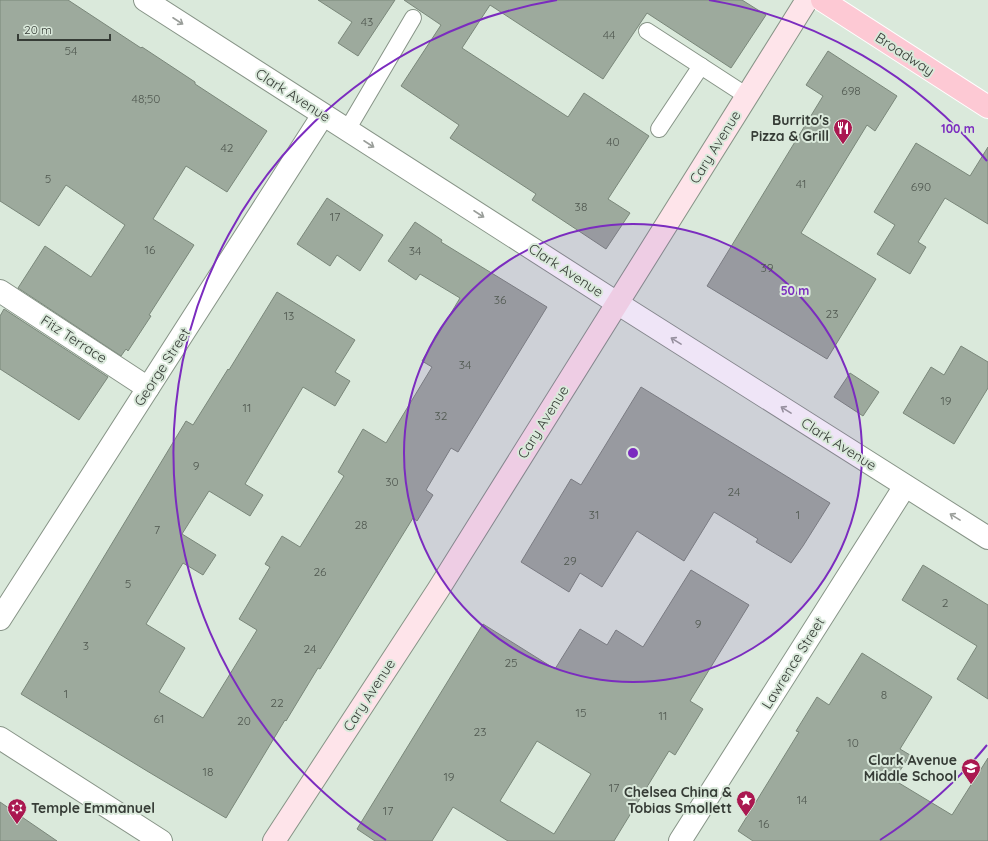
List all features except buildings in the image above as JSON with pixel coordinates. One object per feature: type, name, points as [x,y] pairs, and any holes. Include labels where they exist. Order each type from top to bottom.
[{"type":"main road","name":"Cary Avenue","points":[[274,841],[438,590],[807,0]]},
{"type":"main road","name":"Broadway","points":[[822,0],[988,107]]},
{"type":"street","name":"Clark Avenue","points":[[155,3],[323,115],[988,538]]},
{"type":"street","name":"George Street","points":[[0,619],[323,115]]},
{"type":"street","name":"Fitz Terrace","points":[[0,291],[148,388]]},
{"type":"street","name":"Lawrence Street","points":[[680,841],[905,486]]},
{"type":"street","points":[[0,738],[161,841]]},
{"type":"lane","points":[[347,130],[413,18]]},
{"type":"lane","points":[[647,31],[747,96]]},
{"type":"lane","points":[[659,129],[701,66]]},
{"type":"place","name":"Burrito's Pizza & Grill","points":[[843,145]]},
{"type":"place","name":"Clark Avenue Middle School","points":[[971,785]]},
{"type":"place","name":"Chelsea China & Tobias Smollett","points":[[746,817]]},
{"type":"place","name":"Temple Emmanuel","points":[[17,825]]}]
